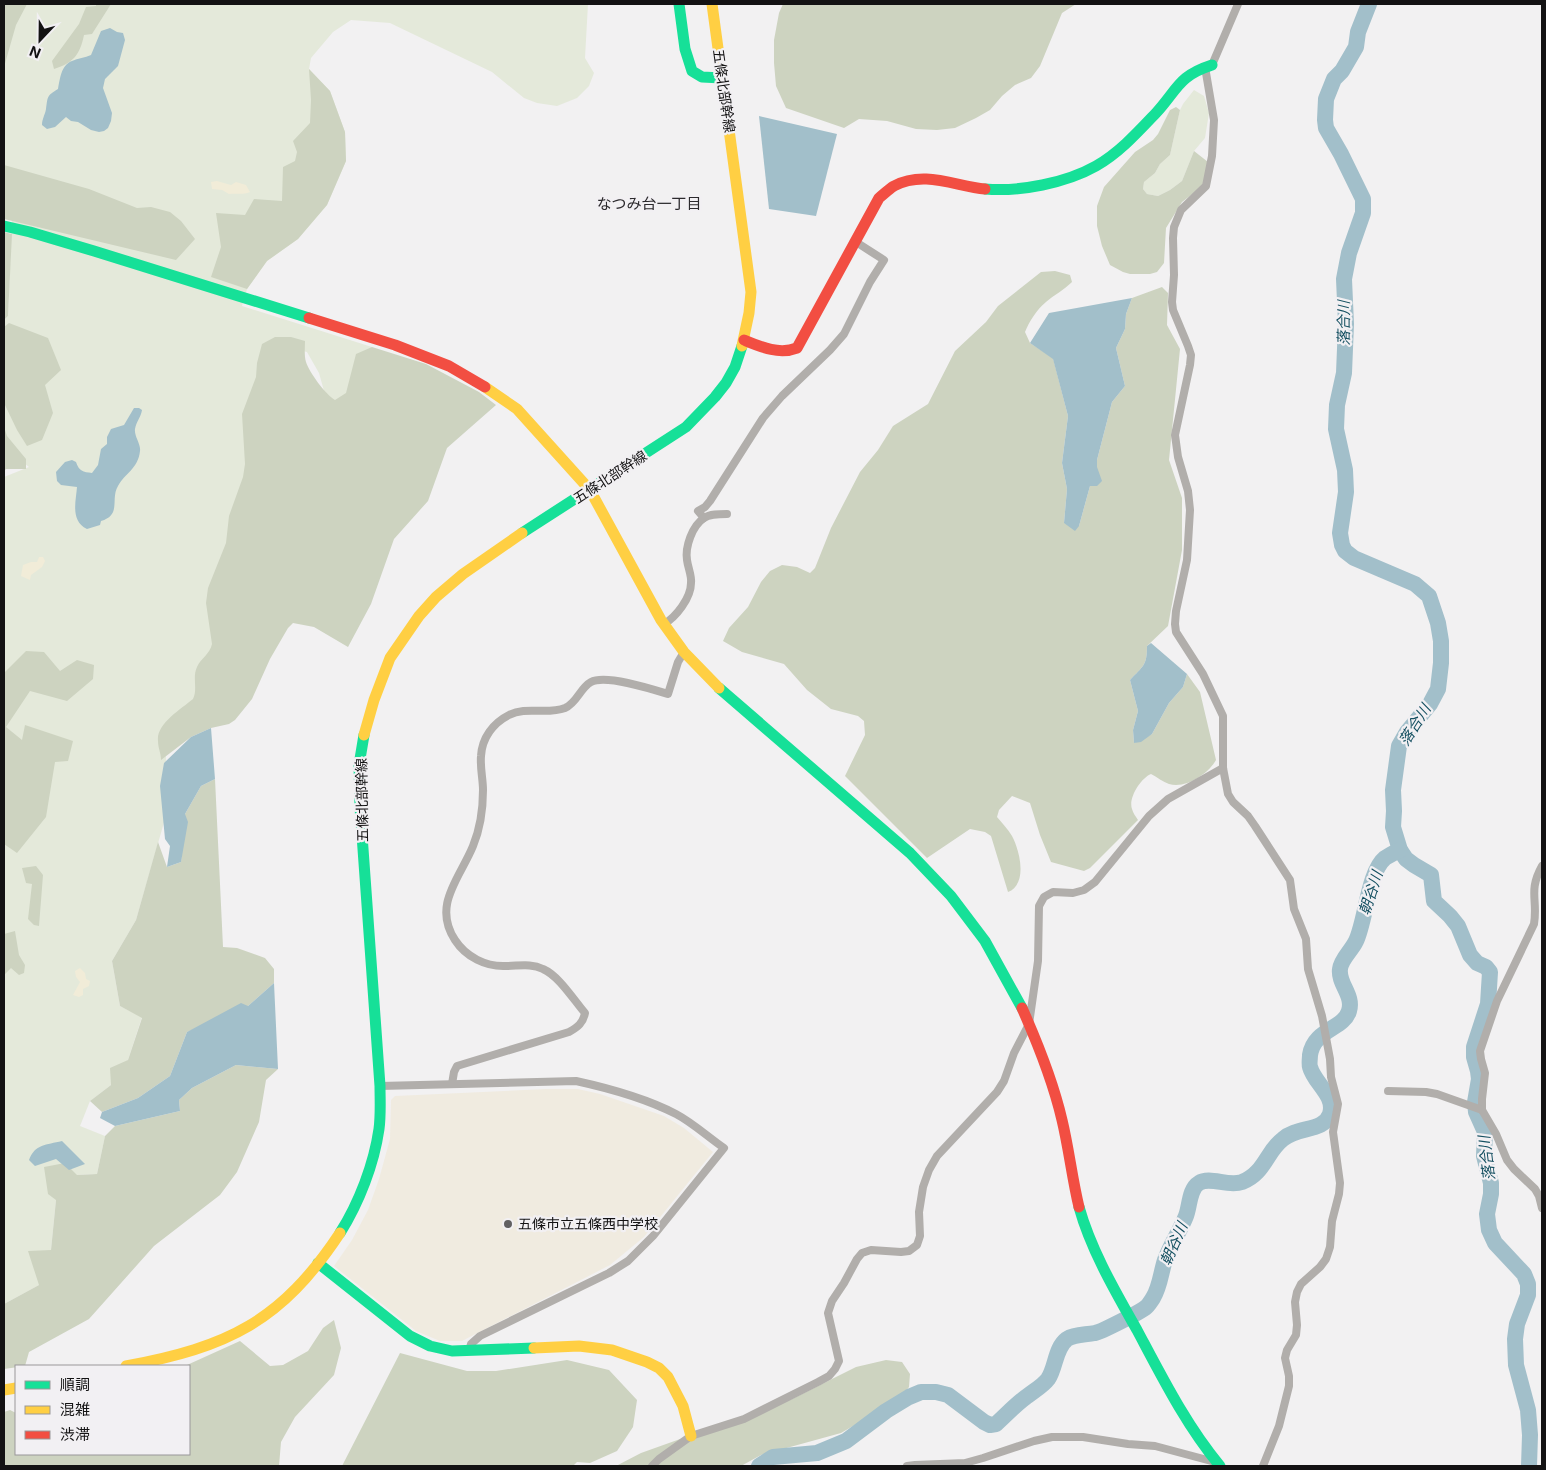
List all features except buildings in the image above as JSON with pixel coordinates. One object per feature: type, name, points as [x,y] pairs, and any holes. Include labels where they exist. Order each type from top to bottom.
[{"type":"street","points":[[679,4],[687,62],[692,71],[700,76],[711,79],[722,78]]},
{"type":"street","name":"五條北部幹線","points":[[131,1365],[191,1352],[227,1339],[250,1327],[288,1298],[333,1244],[347,1220],[368,1172],[378,1139],[380,1086],[360,806],[359,764],[364,733],[390,658],[419,616],[436,596],[463,574],[525,531],[686,428],[708,408],[726,384],[740,355],[748,325],[750,282],[712,4]]},
{"type":"street","points":[[1238,4],[1208,66],[1214,120],[1212,156],[1206,186],[1181,210],[1172,238],[1173,310],[1190,355],[1190,364],[1175,435],[1178,456],[1188,491],[1190,510],[1187,560],[1178,599],[1175,624],[1176,632],[1203,674],[1222,716],[1222,768],[1228,794],[1233,802],[1256,826],[1290,880],[1294,909],[1306,939],[1308,969],[1322,1016],[1329,1052],[1331,1077],[1338,1104],[1333,1142],[1339,1172],[1339,1194],[1332,1221],[1330,1247],[1326,1259],[1301,1284],[1297,1292],[1295,1302],[1296,1335],[1287,1350],[1285,1358],[1289,1386],[1279,1426],[1263,1466]]},
{"type":"street","points":[[744,340],[783,351],[797,348],[879,198],[886,191],[903,181],[915,178],[983,189],[1012,190],[1085,171],[1098,165],[1122,146],[1157,112],[1180,80],[1197,69],[1208,66]]},
{"type":"street","points":[[4,226],[94,251],[395,345],[449,366],[517,409],[590,490],[646,596],[684,652],[718,687],[910,854],[932,876],[985,941],[1019,1001],[1042,1052],[1055,1093],[1073,1183],[1082,1216],[1105,1272],[1132,1325],[1184,1417],[1218,1464]]},
{"type":"street","points":[[704,518],[698,511],[710,501],[763,418],[782,396],[830,350],[848,327],[870,282],[884,260],[856,242]]},
{"type":"street","points":[[664,624],[672,619],[682,608],[691,588],[692,582],[687,559],[687,548],[692,534],[704,518],[727,514]]},
{"type":"street","points":[[452,1084],[457,1066],[569,1032],[578,1027],[584,1019],[585,1012],[554,976],[544,969],[533,965],[490,966],[477,960],[464,951],[455,940],[447,922],[446,905],[473,846],[479,828],[483,790],[481,757],[483,745],[489,732],[498,721],[511,714],[567,707],[590,682],[598,679],[610,679],[668,694],[678,662],[684,652]]},
{"type":"street","points":[[652,1466],[691,1436],[744,1420],[829,1376],[835,1369],[839,1361],[828,1313],[832,1301],[856,1259],[862,1253],[871,1250],[902,1252],[909,1251],[917,1245],[920,1236],[923,1187],[929,1170],[942,1150],[997,1092],[1004,1081],[1014,1053],[1029,1024],[1038,961],[1039,906],[1044,897],[1053,892],[1074,893],[1084,890],[1095,882],[1155,810],[1168,799],[1222,768]]},
{"type":"street","points":[[1542,866],[1535,881],[1533,892],[1536,913],[1534,924],[1497,1001],[1480,1051],[1485,1073],[1482,1110],[1508,1160],[1535,1189],[1542,1208]]},
{"type":"street","points":[[380,1086],[576,1081],[659,1106],[678,1115],[724,1148],[653,1236],[628,1261],[590,1283],[480,1336],[471,1344],[469,1351]]},
{"type":"street","points":[[1388,1091],[1437,1094],[1482,1110]]},
{"type":"street","points":[[318,1263],[418,1341],[444,1350],[469,1351],[579,1346],[612,1350],[647,1362],[659,1368],[668,1377],[683,1406],[691,1436]]},
{"type":"street","points":[[907,1466],[965,1463],[1052,1437],[1083,1437],[1155,1446],[1218,1464]]},
{"type":"shaded area","points":[[4,4],[588,4],[585,58],[594,73],[589,86],[577,98],[557,106],[537,103],[524,98],[492,72],[390,23],[351,20],[333,32],[311,58],[309,69],[330,91],[345,132],[346,161],[327,205],[298,239],[267,261],[247,289],[242,306],[372,347],[366,370],[346,414],[324,391],[319,373],[307,352],[276,345],[254,434],[210,700],[165,743],[169,805],[136,920],[112,961],[120,1006],[142,1017],[128,1060],[111,1085],[90,1101],[80,1126],[105,1136],[97,1174],[77,1175],[56,1200],[51,1250],[39,1285],[4,1304],[4,477],[29,467],[4,446],[4,320],[8,316],[12,218],[4,216]]},
{"type":"shaded area","points":[[1194,90],[1204,96],[1209,113],[1205,138],[1194,151],[1182,181],[1158,196],[1147,194],[1143,189],[1144,182],[1155,173],[1160,164],[1170,155],[1180,110]]},
{"type":"shaded area","name":"五條市立五條西中学校","points":[[578,1089],[600,1094],[664,1116],[684,1128],[713,1152],[644,1237],[610,1265],[462,1341],[440,1341],[416,1331],[334,1266],[352,1240],[368,1210],[390,1139],[391,1100],[395,1096]]},
{"type":"green space","points":[[4,4],[27,4],[16,25],[4,67]]},
{"type":"green space","points":[[96,4],[111,4],[92,34],[84,35],[75,57],[67,64],[54,69],[52,61],[79,24],[86,7],[96,6]]},
{"type":"green space","points":[[783,4],[1076,4],[1062,13],[1040,66],[1031,78],[1015,85],[990,110],[976,118],[955,128],[937,130],[916,129],[887,121],[859,119],[844,128],[786,108],[776,86],[774,63],[774,40],[779,13]]},
{"type":"green space","points":[[309,69],[330,91],[345,132],[346,161],[327,205],[298,239],[267,261],[247,289],[211,277],[221,247],[216,213],[245,215],[254,199],[282,201],[283,167],[295,161],[297,152],[293,141],[310,123]]},
{"type":"green space","points":[[1176,107],[1180,110],[1170,155],[1160,164],[1155,173],[1144,182],[1143,189],[1147,194],[1158,196],[1170,190],[1182,181],[1194,151],[1208,162],[1203,186],[1182,202],[1166,228],[1164,263],[1157,272],[1130,274],[1123,272],[1110,265],[1102,246],[1097,226],[1097,206],[1104,187],[1135,152],[1153,140],[1170,110]]},
{"type":"green space","points":[[4,165],[89,189],[137,208],[151,207],[170,212],[181,221],[195,239],[176,260],[4,219]]},
{"type":"green space","points":[[4,232],[12,234],[8,316],[4,320]]},
{"type":"green space","points":[[1055,271],[1070,275],[1072,282],[1039,308],[1025,332],[1030,343],[1053,358],[1068,416],[1062,463],[1067,489],[1064,523],[1079,526],[1097,467],[1097,460],[1112,402],[1125,386],[1116,348],[1125,329],[1126,314],[1132,298],[1162,287],[1168,293],[1167,325],[1180,349],[1169,460],[1182,498],[1182,550],[1168,626],[1147,646],[1145,662],[1130,680],[1138,711],[1133,730],[1134,743],[1152,734],[1169,703],[1183,687],[1187,674],[1200,692],[1216,760],[1202,775],[1182,784],[1169,784],[1151,774],[1147,776],[1136,789],[1132,799],[1132,809],[1138,820],[1090,868],[1084,871],[1051,862],[1030,803],[1012,796],[999,810],[997,817],[1012,836],[1020,858],[1018,882],[1008,892],[991,836],[985,832],[970,829],[927,858],[845,776],[865,735],[864,721],[858,716],[831,709],[807,690],[784,664],[742,652],[723,641],[729,628],[748,607],[761,582],[770,571],[782,565],[797,567],[810,573],[815,568],[831,528],[860,472],[878,450],[893,426],[928,404],[955,351],[986,322],[998,306],[1041,272]]},
{"type":"green space","points":[[9,323],[48,338],[61,370],[45,385],[53,413],[42,440],[27,446],[4,403],[4,327]]},
{"type":"green space","points":[[275,337],[291,337],[305,341],[305,357],[308,366],[314,377],[335,400],[346,393],[356,354],[372,347],[426,364],[479,392],[496,405],[447,448],[428,501],[394,539],[371,604],[348,647],[314,627],[293,623],[288,628],[270,659],[252,699],[235,720],[229,724],[211,728],[191,737],[161,760],[158,735],[170,717],[193,699],[196,671],[212,644],[206,603],[208,588],[226,543],[229,516],[243,477],[245,464],[242,414],[256,377],[257,363],[262,344]]},
{"type":"green space","points":[[4,427],[7,436],[26,459],[26,469],[6,469],[4,471]]},
{"type":"green space","points":[[26,651],[44,652],[60,671],[77,660],[94,665],[93,679],[67,701],[30,691],[6,727],[22,740],[25,725],[73,741],[68,761],[55,762],[46,817],[17,853],[4,844],[4,673]]},
{"type":"green space","points":[[215,779],[223,947],[237,948],[265,958],[274,969],[274,983],[248,1006],[187,1032],[170,1076],[138,1098],[102,1112],[90,1101],[111,1085],[110,1068],[128,1060],[142,1018],[120,1006],[112,961],[136,920],[158,842],[167,867],[181,862],[185,814],[201,786]]},
{"type":"green space","points":[[36,866],[43,875],[39,926],[34,925],[28,919],[32,884],[26,883],[22,868]]},
{"type":"green space","points":[[15,931],[19,955],[25,965],[24,973],[19,975],[11,968],[4,975],[4,934]]},
{"type":"green space","points":[[236,1065],[278,1069],[266,1080],[259,1122],[237,1172],[220,1195],[154,1246],[89,1319],[29,1352],[25,1365],[15,1365],[15,1367],[4,1369],[4,1304],[39,1285],[28,1251],[51,1250],[56,1200],[48,1194],[44,1167],[65,1163],[77,1175],[97,1174],[105,1136],[115,1126],[180,1111],[179,1100],[192,1088]]},
{"type":"green space","points":[[334,1320],[341,1348],[334,1375],[295,1417],[281,1442],[279,1466],[4,1466],[4,1412],[10,1410],[15,1412],[15,1455],[190,1455],[190,1365],[187,1365],[240,1341],[270,1366],[283,1365],[308,1351],[323,1328]]},
{"type":"green space","points":[[400,1353],[467,1371],[496,1371],[567,1360],[609,1370],[637,1400],[633,1427],[617,1451],[590,1463],[577,1462],[573,1466],[342,1466]]},
{"type":"green space","points":[[886,1360],[902,1362],[910,1374],[909,1387],[901,1398],[841,1433],[761,1455],[741,1466],[616,1466],[641,1453],[792,1399],[856,1367]]},
{"type":"sand","points":[[217,181],[231,185],[236,182],[246,185],[250,192],[229,194],[222,190],[212,189],[211,182]]},
{"type":"sand","points":[[39,557],[43,557],[45,561],[42,567],[31,575],[30,580],[21,576],[23,565],[37,562]]},
{"type":"sand","points":[[80,968],[85,973],[86,979],[90,981],[89,986],[83,989],[83,995],[79,997],[73,995],[80,982],[76,977],[75,971]]},
{"type":"water","points":[[110,28],[123,33],[125,40],[118,66],[105,79],[103,88],[112,113],[108,128],[99,132],[91,130],[66,117],[55,127],[47,129],[42,125],[42,121],[49,95],[58,89],[63,69],[72,61],[91,55],[101,31]]},
{"type":"water","points":[[759,116],[837,134],[816,216],[769,209]]},
{"type":"water","points":[[1132,298],[1126,314],[1125,329],[1116,348],[1125,386],[1112,402],[1097,460],[1097,467],[1102,481],[1097,486],[1090,486],[1079,526],[1075,531],[1064,523],[1067,489],[1062,463],[1068,416],[1053,359],[1030,343],[1049,313]]},
{"type":"water","points":[[134,408],[142,410],[135,429],[140,448],[139,457],[134,467],[118,486],[111,515],[101,521],[100,525],[87,529],[78,521],[76,516],[77,487],[61,485],[57,481],[56,472],[65,462],[72,460],[76,462],[82,471],[92,473],[98,465],[101,449],[107,444],[107,437],[111,429],[124,425]]},
{"type":"water","points":[[1151,643],[1187,674],[1183,687],[1169,703],[1152,734],[1141,742],[1134,743],[1133,730],[1138,711],[1130,680],[1145,662],[1147,646]]},
{"type":"water","points":[[211,728],[215,779],[201,786],[185,814],[188,822],[181,862],[167,867],[170,846],[165,839],[160,786],[164,763],[191,737]]},
{"type":"water","points":[[274,983],[278,1069],[236,1065],[192,1088],[179,1100],[180,1111],[115,1126],[100,1118],[102,1112],[138,1098],[170,1076],[187,1032],[241,1003],[248,1006]]},
{"type":"water","points":[[62,1141],[85,1164],[69,1170],[56,1159],[35,1166],[29,1160],[38,1148]]},
{"type":"waterway","name":"落合川","points":[[1369,4],[1358,32],[1356,47],[1342,71],[1334,79],[1326,99],[1326,128],[1363,199],[1363,213],[1349,253],[1344,279],[1346,324],[1344,373],[1337,405],[1336,429],[1345,470],[1346,492],[1340,533],[1345,551],[1354,558],[1415,584],[1429,596],[1438,623],[1441,641],[1438,689],[1430,704],[1407,732],[1399,746],[1393,790],[1393,827],[1400,850],[1406,859],[1431,875],[1434,901],[1458,926],[1470,955],[1477,963],[1486,967],[1490,972],[1488,1004],[1474,1047],[1474,1057],[1479,1079],[1475,1102],[1476,1112],[1485,1132],[1484,1156],[1491,1183],[1487,1214],[1489,1230],[1495,1243],[1524,1274],[1528,1284],[1528,1295],[1517,1324],[1515,1339],[1516,1365],[1528,1410],[1530,1435],[1529,1466]]},
{"type":"waterway","name":"朝谷川","points":[[759,1466],[773,1457],[817,1453],[846,1441],[886,1411],[921,1392],[936,1392],[948,1395],[984,1422],[990,1425],[996,1424],[1048,1379],[1060,1347],[1067,1339],[1077,1335],[1099,1332],[1146,1307],[1157,1289],[1165,1260],[1186,1216],[1193,1189],[1203,1181],[1237,1183],[1250,1178],[1261,1168],[1277,1144],[1283,1139],[1296,1132],[1322,1124],[1327,1120],[1330,1114],[1330,1101],[1312,1073],[1310,1055],[1317,1040],[1341,1022],[1349,1011],[1348,995],[1341,980],[1341,965],[1356,941],[1371,885],[1379,865],[1385,858],[1400,850]]},
{"type":"traffic: fast","points":[[679,4],[685,49],[692,71],[702,77],[722,78]]},
{"type":"traffic: fast","points":[[985,189],[1028,188],[1057,182],[1096,166],[1113,155],[1135,135],[1185,79],[1201,69],[1212,65]]},
{"type":"traffic: fast","points":[[4,226],[94,251],[309,318]]},
{"type":"traffic: fast","points":[[522,533],[686,427],[726,383],[735,367],[742,346]]},
{"type":"traffic: fast","points":[[719,688],[910,853],[951,896],[985,941],[1022,1008]]},
{"type":"traffic: fast","points":[[340,1233],[365,1183],[377,1142],[380,1118],[380,1086],[360,807],[359,765],[364,735]]},
{"type":"traffic: fast","points":[[1079,1207],[1090,1239],[1104,1270],[1165,1383],[1196,1434],[1220,1466]]},
{"type":"traffic: fast","points":[[318,1263],[410,1336],[430,1346],[452,1351],[534,1348]]},
{"type":"traffic: slow","points":[[712,4],[751,292],[742,346]]},
{"type":"traffic: slow","points":[[485,387],[517,409],[590,490],[661,620],[684,652],[719,688]]},
{"type":"traffic: slow","points":[[364,735],[374,700],[390,658],[419,616],[436,597],[463,574],[522,533]]},
{"type":"traffic: slow","points":[[130,1365],[194,1350],[223,1339],[249,1326],[296,1289],[340,1233]]},
{"type":"traffic: slow","points":[[534,1348],[579,1346],[612,1350],[659,1368],[668,1377],[683,1406],[691,1436]]},
{"type":"traffic: slow","points":[[4,1390],[15,1388]]},
{"type":"traffic: jam","points":[[744,340],[777,350],[784,351],[797,348],[879,198],[894,186],[905,181],[928,179],[985,189]]},
{"type":"traffic: jam","points":[[309,318],[395,345],[449,366],[485,387]]},
{"type":"traffic: jam","points":[[1022,1008],[1045,1063],[1054,1091],[1079,1207]]},
{"type":"place","name":"五條市立五條西中学校","points":[[508,1224]]},
{"type":"district","name":"なつみ台一丁目","points":[[649,204]]}]
